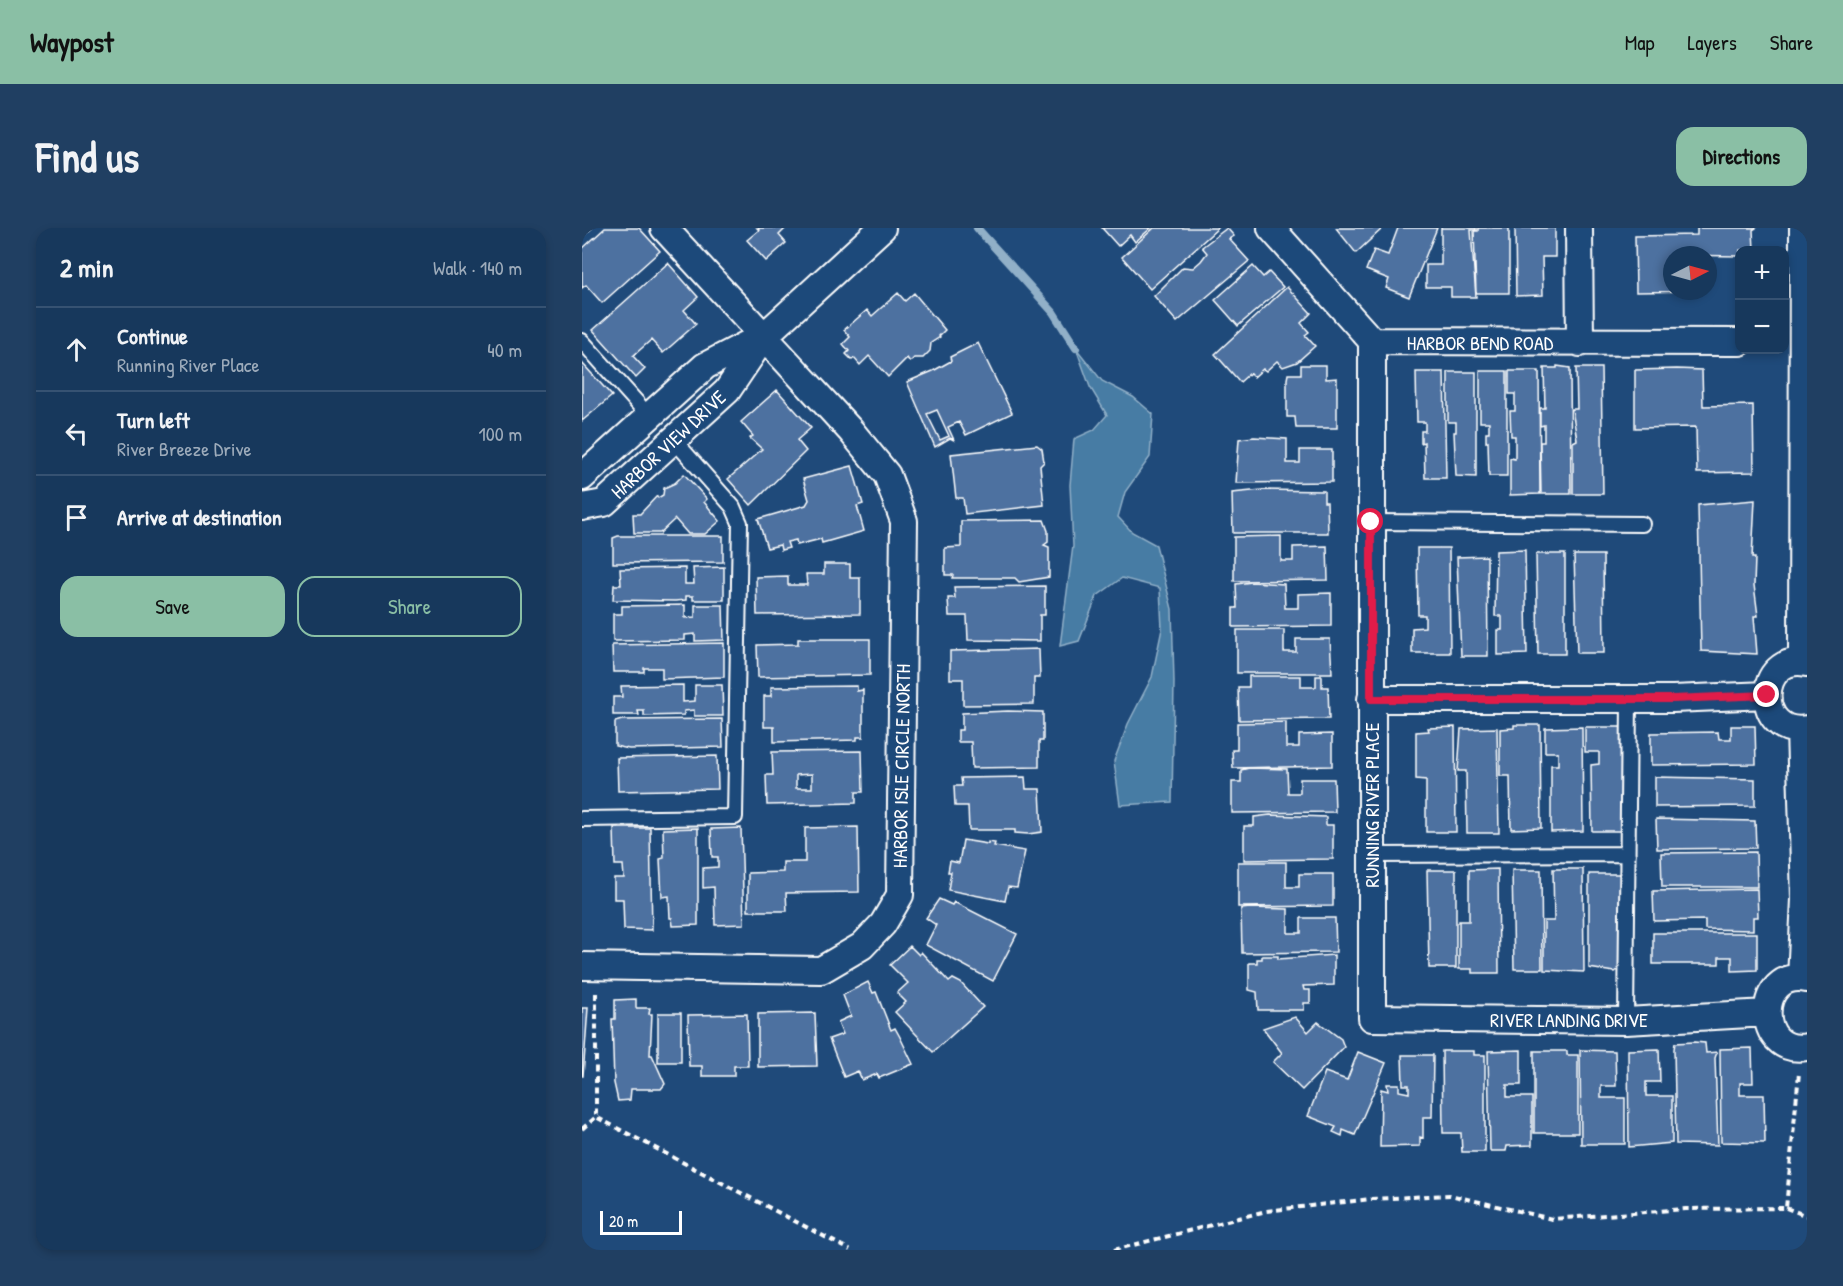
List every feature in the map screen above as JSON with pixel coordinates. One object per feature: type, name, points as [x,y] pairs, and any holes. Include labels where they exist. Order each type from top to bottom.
[{"type":"street","name":"HARBOR ISLE CIRCLE NORTH","points":[[589,966],[821,970],[862,946],[883,924],[900,895],[904,521],[887,475],[851,431],[664,228]]},
{"type":"street","name":"HARBOR VIEW DRIVE","points":[[582,507],[604,503],[727,392],[764,336],[882,228]]},
{"type":"street","points":[[1271,228],[1372,341]]},
{"type":"street","points":[[1579,228],[1580,343]]},
{"type":"street","points":[[1803,228],[1795,342],[1804,662],[1788,664],[1777,671],[1769,682],[1767,695],[1769,708],[1776,720],[1787,728],[1804,730],[1804,979],[1788,981],[1776,988],[1769,1000],[1767,1013],[1769,1027],[1777,1038],[1788,1046],[1804,1048]]},
{"type":"street","name":"HARBOR VIEW DRIVE","points":[[582,477],[705,366],[764,336]]},
{"type":"street","name":"HARBOR BEND ROAD","points":[[1372,341],[1735,342]]},
{"type":"street","name":"RUNNING RIVER PLACE","points":[[1372,341],[1372,1018]]},
{"type":"street","points":[[1371,699],[1629,699],[1767,695]]},
{"type":"street","name":"RIVER LANDING DRIVE","points":[[1372,1018],[1626,1021],[1767,1013]]},
{"type":"lane","points":[[582,341],[648,416]]},
{"type":"lane","points":[[582,819],[735,817],[740,523],[733,507],[673,440]]},
{"type":"lane","points":[[1371,522],[1642,524]]},
{"type":"lane","points":[[1626,1021],[1629,699]]},
{"type":"lane","points":[[1371,855],[1628,854]]},
{"type":"path","points":[[589,966],[596,1117]]},
{"type":"path","points":[[1786,1208],[1804,1048]]},
{"type":"path","points":[[582,1129],[596,1117]]},
{"type":"path","points":[[596,1117],[850,1250]]},
{"type":"path","points":[[1114,1250],[1266,1212],[1371,1199],[1450,1195],[1552,1219],[1686,1209],[1786,1208],[1807,1216]]},
{"type":"water","points":[[1076,348],[1102,381],[1133,397],[1153,414],[1150,457],[1125,492],[1118,517],[1132,532],[1156,545],[1172,609],[1174,682],[1172,802],[1120,805],[1114,761],[1128,724],[1152,677],[1162,629],[1160,588],[1122,578],[1097,596],[1079,641],[1060,646],[1073,546],[1070,485],[1074,439],[1094,430],[1107,415],[1090,387]]},
{"type":"building","points":[[582,228],[592,228],[582,237]]},
{"type":"building","points":[[605,228],[639,228],[660,251],[602,303],[586,285],[582,288],[582,249]]},
{"type":"building","points":[[757,228],[786,228],[779,235],[786,243],[766,261],[747,240],[759,230]]},
{"type":"building","points":[[1102,228],[1151,228],[1135,242],[1130,235],[1118,246]]},
{"type":"building","points":[[1154,228],[1218,228],[1150,289],[1122,257]]},
{"type":"building","points":[[1227,228],[1234,236],[1229,239],[1249,261],[1177,322],[1154,296],[1183,267],[1193,268],[1201,261],[1207,253],[1202,247]]},
{"type":"building","points":[[1336,228],[1383,228],[1356,253]]},
{"type":"building","points":[[1398,228],[1437,228],[1409,297],[1386,288],[1389,279],[1366,270],[1374,250],[1388,255]]},
{"type":"building","points":[[1441,228],[1476,228],[1476,230],[1471,230],[1476,297],[1451,297],[1451,287],[1426,287],[1426,265],[1441,265]]},
{"type":"building","points":[[1478,228],[1509,228],[1509,293],[1476,293],[1474,231],[1478,231]]},
{"type":"building","points":[[1515,228],[1555,228],[1555,257],[1542,257],[1543,295],[1516,296]]},
{"type":"building","points":[[1697,228],[1756,228],[1753,230],[1754,246],[1735,246],[1735,256],[1717,256],[1717,246],[1663,246],[1663,292],[1636,292],[1635,236],[1697,235]]},
{"type":"building","points":[[668,263],[698,297],[684,310],[696,324],[663,353],[651,340],[633,356],[645,369],[636,378],[593,330]]},
{"type":"building","points":[[1253,266],[1263,277],[1269,272],[1283,287],[1238,326],[1215,300]]},
{"type":"building","points":[[1287,287],[1311,313],[1301,323],[1309,332],[1305,335],[1315,346],[1297,362],[1283,367],[1277,361],[1266,371],[1263,369],[1254,377],[1250,373],[1240,382],[1215,354]]},
{"type":"building","points":[[898,293],[905,301],[914,293],[945,330],[931,343],[930,351],[923,358],[914,358],[910,362],[907,358],[888,377],[869,356],[860,365],[846,354],[849,351],[843,344],[850,337],[844,330],[867,310],[872,316]]},
{"type":"building","points":[[978,343],[1012,413],[966,435],[959,422],[948,427],[954,440],[950,438],[935,447],[907,382],[951,361],[950,357]],"holes":[[[937,410],[949,436],[940,440],[927,414]]]},
{"type":"building","points":[[582,363],[612,396],[582,421]]},
{"type":"building","points":[[1301,365],[1326,365],[1326,379],[1337,378],[1337,428],[1296,428],[1295,417],[1287,417],[1288,374],[1301,374]]},
{"type":"building","points":[[1557,366],[1570,368],[1571,494],[1541,494],[1540,442],[1544,442],[1544,425],[1540,426],[1540,408],[1545,408],[1544,368],[1557,368]]},
{"type":"building","points":[[1576,368],[1601,368],[1603,494],[1573,494],[1573,442],[1577,440],[1572,409],[1577,409]]},
{"type":"building","points":[[1635,370],[1702,370],[1703,406],[1753,405],[1754,472],[1697,473],[1696,427],[1635,428]]},
{"type":"building","points":[[1480,371],[1507,371],[1507,476],[1489,476],[1486,432],[1489,432],[1489,422],[1480,422]]},
{"type":"building","points":[[1509,371],[1539,371],[1540,494],[1510,495],[1510,458],[1515,459],[1515,436],[1511,436],[1510,411],[1515,411],[1515,394],[1509,394]]},
{"type":"building","points":[[1416,372],[1444,372],[1446,478],[1425,478],[1424,442],[1421,443],[1421,431],[1425,431],[1425,422],[1417,422]]},
{"type":"building","points":[[1448,372],[1476,372],[1476,477],[1456,476],[1454,432],[1456,432],[1456,422],[1448,422]]},
{"type":"building","points":[[777,390],[811,428],[797,440],[806,451],[751,505],[728,479],[762,449],[750,438],[753,436],[741,422]]},
{"type":"building","points":[[1254,437],[1287,439],[1287,463],[1300,463],[1300,450],[1332,450],[1332,482],[1236,483],[1239,439]]},
{"type":"building","points":[[1037,445],[1042,449],[1044,462],[1040,466],[1044,505],[965,514],[963,498],[956,498],[951,454]]},
{"type":"building","points":[[852,466],[863,504],[857,506],[864,531],[822,543],[821,539],[797,545],[796,540],[787,542],[789,548],[781,550],[780,545],[767,548],[758,519],[806,505],[809,500],[803,479]]},
{"type":"building","points":[[684,474],[707,499],[704,502],[720,521],[705,534],[688,534],[675,519],[660,533],[634,533],[633,514],[640,514],[657,496],[658,498],[663,495],[664,488],[675,483]]},
{"type":"building","points":[[1262,490],[1324,491],[1324,502],[1327,502],[1328,533],[1233,533],[1232,493]]},
{"type":"building","points":[[1755,500],[1752,558],[1755,558],[1754,585],[1758,616],[1754,616],[1757,654],[1701,651],[1698,505]]},
{"type":"building","points":[[1044,520],[1048,531],[1048,542],[1044,545],[1049,547],[1049,577],[1019,582],[1015,578],[952,578],[953,575],[945,575],[945,548],[961,547],[961,521]]},
{"type":"building","points":[[618,536],[723,536],[723,562],[613,563],[613,538]]},
{"type":"building","points":[[1281,536],[1281,561],[1293,561],[1293,547],[1327,546],[1328,580],[1234,581],[1234,537]]},
{"type":"building","points":[[1417,548],[1449,548],[1450,653],[1412,653],[1412,628],[1425,627],[1425,615],[1418,615]]},
{"type":"building","points":[[1525,550],[1527,654],[1498,655],[1498,630],[1502,630],[1502,616],[1495,616],[1496,551]]},
{"type":"building","points":[[1536,554],[1565,554],[1565,654],[1538,654]]},
{"type":"building","points":[[1574,555],[1603,555],[1604,653],[1577,653]]},
{"type":"building","points":[[1487,556],[1488,656],[1461,656],[1457,557]]},
{"type":"building","points":[[824,564],[850,564],[850,578],[860,578],[860,614],[757,615],[756,577],[788,576],[788,585],[807,585],[806,574],[824,574]]},
{"type":"building","points":[[724,567],[724,600],[693,600],[693,596],[686,596],[686,600],[675,601],[613,600],[614,585],[621,585],[620,569],[685,568],[685,584],[694,584],[693,568]]},
{"type":"building","points":[[1252,582],[1284,584],[1285,608],[1298,608],[1298,594],[1331,593],[1331,626],[1233,627],[1233,608],[1237,608],[1236,584]]},
{"type":"building","points":[[1045,586],[1045,615],[1040,615],[1040,641],[968,640],[967,616],[949,616],[948,598],[955,598],[954,587]]},
{"type":"building","points":[[685,605],[685,618],[695,617],[695,605],[723,605],[724,640],[695,641],[695,634],[685,635],[685,640],[613,641],[613,614],[622,614],[622,606]]},
{"type":"building","points":[[1237,630],[1284,630],[1284,652],[1296,652],[1296,639],[1330,639],[1332,673],[1237,673]]},
{"type":"building","points":[[798,639],[870,639],[870,675],[758,677],[757,645],[798,644]]},
{"type":"building","points":[[724,643],[724,677],[662,679],[662,668],[644,668],[644,672],[613,672],[612,645]]},
{"type":"building","points":[[1039,649],[1040,678],[1034,678],[1034,704],[963,705],[963,679],[950,679],[950,651]]},
{"type":"building","points":[[1249,676],[1301,676],[1301,687],[1316,687],[1316,676],[1322,676],[1322,687],[1328,687],[1329,719],[1239,720],[1238,687],[1249,687]]},
{"type":"building","points":[[683,685],[683,702],[695,701],[695,685],[722,685],[723,716],[694,716],[694,710],[684,711],[684,715],[644,716],[644,711],[638,711],[639,715],[613,715],[613,697],[622,697],[621,686]]},
{"type":"building","points":[[857,686],[857,691],[863,690],[863,737],[857,737],[857,740],[774,742],[774,727],[764,727],[764,696],[771,696],[771,687]]},
{"type":"building","points":[[1043,712],[1043,741],[1039,741],[1039,767],[972,768],[971,742],[958,742],[958,730],[962,730],[962,713]]},
{"type":"building","points":[[722,719],[723,747],[629,749],[615,746],[615,722],[622,720]]},
{"type":"building","points":[[1286,722],[1286,747],[1299,747],[1299,735],[1332,734],[1332,766],[1233,768],[1232,750],[1237,750],[1237,723]]},
{"type":"building","points":[[1514,725],[1540,725],[1541,828],[1511,829],[1510,776],[1500,776],[1500,729],[1514,728]]},
{"type":"building","points":[[1731,726],[1755,726],[1756,764],[1651,765],[1651,733],[1718,732],[1719,739],[1731,739]]},
{"type":"building","points":[[1455,727],[1456,832],[1426,832],[1426,780],[1416,779],[1416,732],[1429,731],[1428,728]]},
{"type":"building","points":[[1582,727],[1583,831],[1551,832],[1551,765],[1558,765],[1558,752],[1545,752],[1545,728]]},
{"type":"building","points":[[1585,727],[1622,727],[1624,831],[1592,831],[1591,765],[1599,764],[1599,752],[1585,752]]},
{"type":"building","points":[[1497,728],[1499,833],[1467,833],[1466,771],[1458,771],[1461,729]]},
{"type":"building","points":[[862,751],[863,792],[856,792],[856,803],[767,805],[766,775],[773,775],[772,752]],"holes":[[[812,774],[812,788],[796,788],[796,775]]]},
{"type":"building","points":[[717,756],[718,789],[618,791],[617,758]]},
{"type":"building","points":[[1249,768],[1287,769],[1288,793],[1300,793],[1300,779],[1334,779],[1335,812],[1232,813],[1232,782],[1241,782],[1241,770]]},
{"type":"building","points":[[1025,777],[1026,789],[1040,789],[1042,832],[1028,834],[1015,833],[1015,830],[969,830],[968,806],[955,806],[954,786],[962,786],[961,778]]},
{"type":"building","points":[[1655,777],[1755,779],[1755,806],[1655,807]]},
{"type":"building","points":[[1270,815],[1326,817],[1326,825],[1333,825],[1333,859],[1244,860],[1244,826],[1254,826],[1254,817]]},
{"type":"building","points":[[1656,819],[1755,821],[1756,848],[1657,849]]},
{"type":"building","points":[[858,827],[859,892],[786,893],[787,911],[748,911],[748,873],[783,872],[783,862],[805,862],[805,828]]},
{"type":"building","points":[[614,828],[650,828],[652,930],[624,929],[623,899],[614,899],[614,878],[624,878],[623,865],[615,865]]},
{"type":"building","points":[[698,828],[698,925],[673,926],[672,918],[670,918],[669,896],[662,897],[660,859],[664,858],[663,829]]},
{"type":"building","points":[[741,828],[744,924],[715,925],[714,887],[703,888],[703,868],[718,867],[718,857],[712,857],[711,829]]},
{"type":"building","points":[[963,840],[995,843],[994,846],[1025,851],[1017,888],[1008,887],[1005,901],[948,890],[950,861],[959,863]]},
{"type":"building","points":[[1756,852],[1757,887],[1662,887],[1661,853]]},
{"type":"building","points":[[1238,862],[1286,862],[1286,887],[1299,887],[1299,874],[1333,874],[1333,906],[1238,907]]},
{"type":"building","points":[[1498,869],[1499,973],[1472,973],[1472,969],[1459,969],[1459,921],[1469,921],[1469,870]]},
{"type":"building","points":[[1553,869],[1583,869],[1584,972],[1544,970],[1544,921],[1554,921]]},
{"type":"building","points":[[1427,870],[1456,870],[1456,968],[1429,968]]},
{"type":"building","points":[[1512,870],[1541,870],[1542,969],[1514,969]]},
{"type":"building","points":[[1589,874],[1623,874],[1623,968],[1614,972],[1589,968]]},
{"type":"building","points":[[1757,889],[1758,917],[1753,917],[1753,930],[1705,929],[1705,920],[1654,921],[1653,891]]},
{"type":"building","points":[[939,899],[952,905],[954,902],[1017,934],[993,981],[926,945],[936,925],[926,918]]},
{"type":"building","points":[[1241,909],[1288,909],[1288,933],[1301,933],[1301,918],[1335,918],[1336,952],[1242,953]]},
{"type":"building","points":[[1653,933],[1757,933],[1757,970],[1732,971],[1732,957],[1719,957],[1719,964],[1653,964]]},
{"type":"building","points":[[910,946],[919,955],[921,952],[949,982],[953,979],[961,983],[983,1007],[933,1052],[895,1012],[906,1002],[897,993],[908,983],[890,965]]},
{"type":"building","points":[[1334,955],[1334,985],[1303,986],[1304,990],[1310,990],[1310,1003],[1304,1003],[1304,1010],[1258,1010],[1257,992],[1249,990],[1249,963],[1257,963],[1257,959],[1262,959],[1262,956],[1278,956],[1278,959]]},
{"type":"building","points":[[868,982],[873,993],[876,992],[891,1030],[895,1028],[913,1064],[879,1078],[877,1074],[862,1080],[858,1071],[844,1077],[829,1039],[843,1034],[838,1022],[851,1016],[843,995]]},
{"type":"building","points":[[636,999],[636,1008],[650,1008],[649,1014],[652,1014],[650,1055],[665,1084],[661,1089],[631,1089],[630,1100],[618,1101],[614,1083],[612,1019],[615,1019],[615,1000]]},
{"type":"building","points":[[582,1008],[588,1008],[583,1076],[582,1076]]},
{"type":"building","points":[[658,1013],[681,1013],[681,1062],[658,1062]]},
{"type":"building","points":[[815,1013],[817,1066],[758,1067],[758,1014]]},
{"type":"building","points":[[747,1014],[748,1066],[734,1066],[734,1076],[702,1076],[702,1066],[689,1066],[688,1015]]},
{"type":"building","points":[[1295,1017],[1308,1032],[1318,1022],[1341,1039],[1344,1047],[1302,1090],[1273,1062],[1282,1053],[1263,1028]]},
{"type":"building","points":[[1675,1043],[1705,1043],[1706,1053],[1717,1052],[1715,1058],[1718,1145],[1676,1144]]},
{"type":"building","points":[[1752,1048],[1753,1083],[1740,1083],[1740,1095],[1764,1095],[1765,1143],[1721,1142],[1720,1049]]},
{"type":"building","points":[[1659,1049],[1660,1082],[1646,1082],[1646,1096],[1672,1096],[1672,1143],[1629,1147],[1628,1050]]},
{"type":"building","points":[[1521,1050],[1521,1085],[1507,1085],[1507,1097],[1532,1097],[1532,1145],[1507,1146],[1506,1151],[1490,1151],[1488,1051]]},
{"type":"building","points":[[1580,1050],[1615,1051],[1616,1086],[1601,1086],[1601,1098],[1625,1098],[1625,1144],[1581,1144]]},
{"type":"building","points":[[1442,1051],[1474,1051],[1474,1055],[1485,1055],[1485,1152],[1462,1152],[1461,1133],[1443,1133]]},
{"type":"building","points":[[1534,1051],[1567,1051],[1567,1055],[1578,1055],[1578,1133],[1534,1133]]},
{"type":"building","points":[[1358,1052],[1386,1063],[1355,1135],[1343,1130],[1342,1136],[1333,1132],[1336,1127],[1308,1116],[1325,1072],[1347,1080]]},
{"type":"building","points":[[1402,1055],[1433,1055],[1432,1117],[1423,1117],[1423,1138],[1420,1137],[1420,1146],[1380,1147],[1381,1089],[1388,1091],[1387,1084],[1399,1084],[1399,1091],[1409,1093],[1409,1085],[1403,1085]]},
{"type":"waterway","points":[[977,228],[1053,312],[1076,348]]},
{"type":"route","points":[[1371,522],[1371,699],[1673,699],[1767,695]]}]
